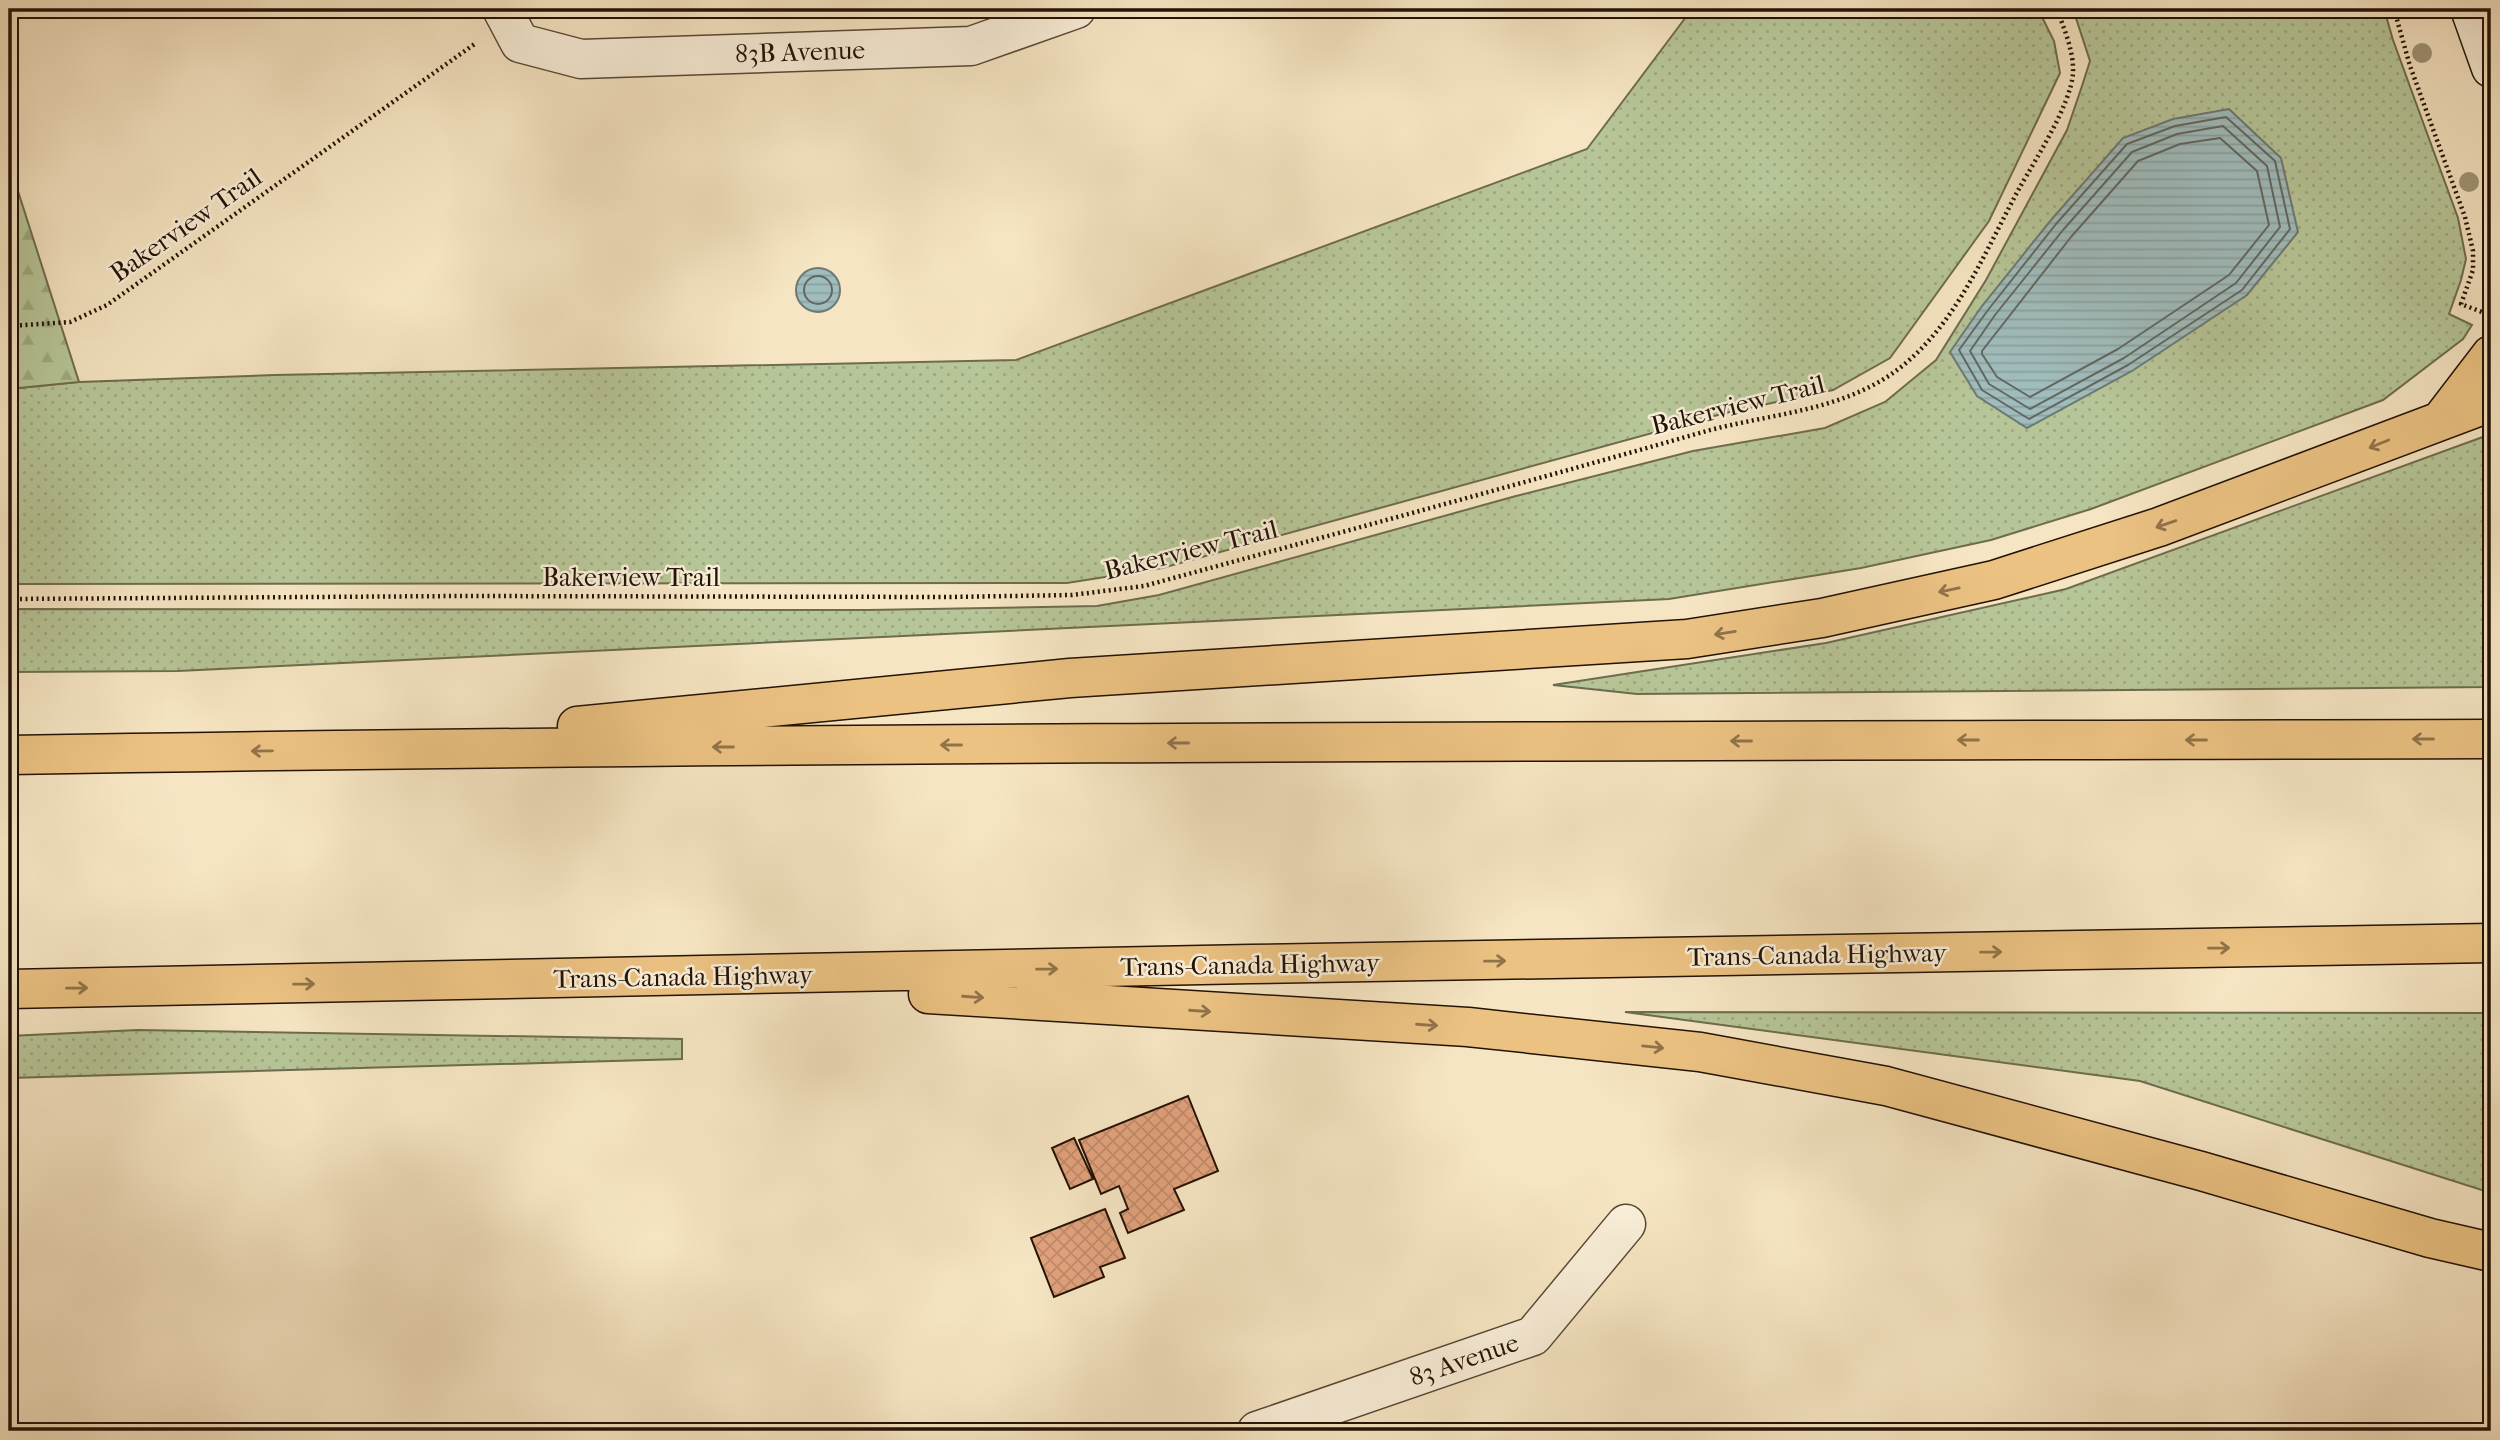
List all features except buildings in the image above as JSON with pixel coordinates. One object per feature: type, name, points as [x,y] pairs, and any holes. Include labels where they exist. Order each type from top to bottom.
[{"type":"highway","points":[[2442,419],[2491,355]]},
{"type":"highway","points":[[330,750],[1070,677],[1687,639],[1822,618],[1994,580],[2159,527],[2491,402]]},
{"type":"highway","points":[[9,755],[1246,743],[2491,739]]},
{"type":"highway","name":"Trans-Canada Highway","points":[[9,989],[2491,943]]},
{"type":"highway","points":[[660,977],[1468,1027],[1700,1052],[1886,1086],[2201,1171],[2430,1238],[2491,1252]]},
{"type":"street","name":"83B Avenue","points":[[510,24],[581,59],[971,46],[1076,9]]},
{"type":"street","points":[[2470,9],[2491,68]]},
{"type":"street","name":"83 Avenue","points":[[1257,1431],[1533,1336],[1626,1224]]},
{"type":"path","name":"Bakerview Trail","points":[[9,599],[949,597],[1108,592],[1144,586],[1712,429],[1819,407],[1870,387],[1899,369],[1935,334],[1957,304],[2039,154],[2069,93],[2073,75],[2072,59],[2057,9]]},
{"type":"path","points":[[2394,9],[2410,66],[2465,217],[2471,243],[2473,270],[2461,304],[2487,314]]},
{"type":"path","name":"Bakerview Trail","points":[[9,326],[70,321],[107,304],[510,24]]},
{"type":"green space","points":[[1692,9],[2038,9],[2054,41],[2060,73],[1989,221],[1890,358],[1833,390],[1725,413],[1162,568],[1067,583],[9,584],[9,389],[79,382],[275,375],[1016,360],[1587,149]]},
{"type":"green space","points":[[2073,9],[2384,9],[2458,218],[2466,259],[2449,314],[2472,325],[2463,339],[2383,400],[2091,509],[1991,540],[1861,568],[1669,599],[178,671],[9,672],[9,609],[868,610],[1097,606],[1159,595],[1516,496],[1693,451],[1825,428],[1885,402],[1936,360],[1986,280],[2067,130],[2082,86],[2090,61]]},
{"type":"green space","points":[[9,163],[79,382],[9,389]]},
{"type":"green space","points":[[2491,434],[2491,687],[1637,694],[1553,685],[1826,643],[2066,589]]},
{"type":"green space","points":[[1625,1012],[2491,1013],[2491,1193],[2140,1081]]},
{"type":"green space","points":[[138,1030],[682,1039],[682,1059],[9,1078],[9,1036]]},
{"type":"water","points":[[2229,109],[2281,158],[2298,232],[2247,295],[2132,371],[2027,428],[1977,396],[1950,352],[1982,306],[2051,220],[2123,138],[2173,119]]},
{"type":"water","points":[[818,268],[833,275],[840,290],[833,305],[818,312],[803,305],[796,290],[803,275]]}]
